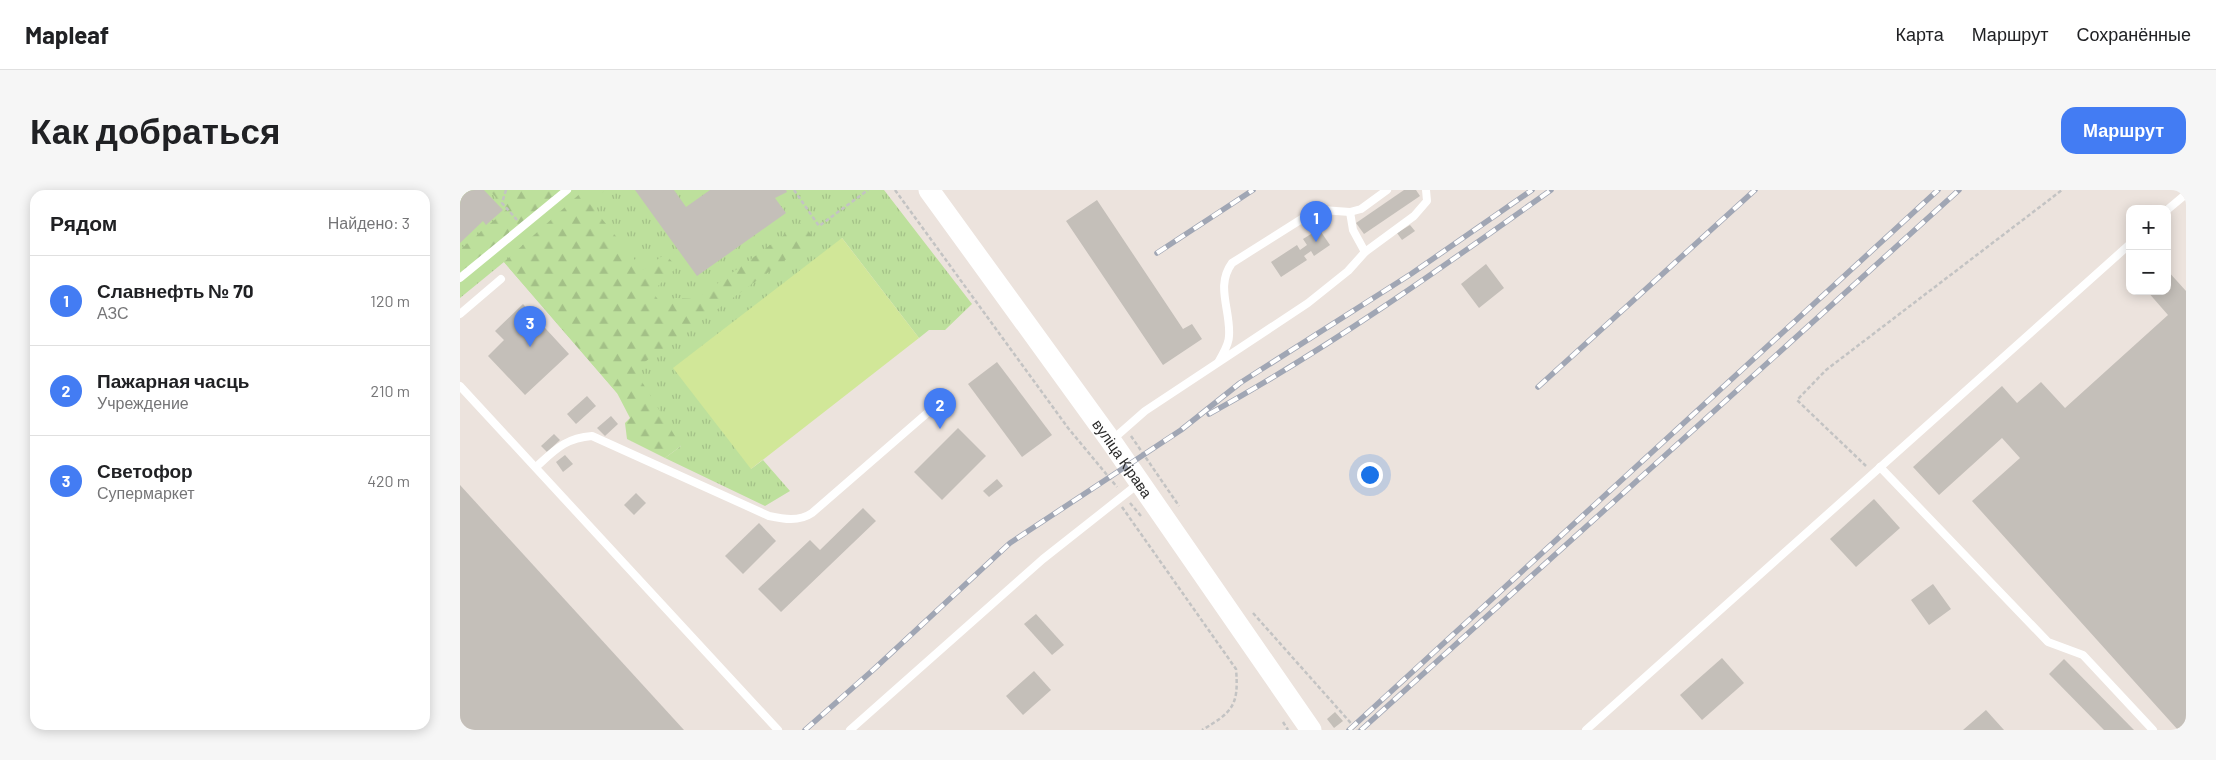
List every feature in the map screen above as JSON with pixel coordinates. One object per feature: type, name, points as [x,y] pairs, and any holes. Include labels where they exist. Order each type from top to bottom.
[{"type":"main road","name":"вуліца Кірава","points":[[930,190],[1111,441],[1126,493],[1311,730]]},
{"type":"lane","points":[[460,278],[567,190]]},
{"type":"lane","points":[[1218,362],[1225,350],[1229,336],[1224,273],[1232,263],[1308,215],[1322,210],[1350,212],[1361,209],[1387,190]]},
{"type":"lane","points":[[1111,441],[1145,411],[1308,303],[1348,271],[1365,252],[1414,216],[1427,201],[1426,190]]},
{"type":"lane","points":[[2171,207],[2186,194]]},
{"type":"lane","points":[[1350,212],[1353,230],[1365,252]]},
{"type":"lane","points":[[1586,730],[2126,248]]},
{"type":"lane","points":[[460,314],[501,279]]},
{"type":"lane","points":[[460,386],[778,730]]},
{"type":"lane","points":[[536,467],[562,444],[576,437],[592,436],[769,516],[788,520],[808,516],[812,513],[933,408]]},
{"type":"lane","points":[[1876,470],[2048,642],[2083,655],[2152,730]]},
{"type":"lane","points":[[850,730],[988,606],[1126,493]]},
{"type":"path","points":[[506,190],[502,203],[522,227]]},
{"type":"path","points":[[795,190],[819,226],[868,190]]},
{"type":"path","points":[[895,190],[1068,428],[1126,493],[1146,523]]},
{"type":"path","points":[[1876,470],[1797,400],[1826,370],[2062,190]]},
{"type":"path","points":[[1126,493],[1236,668],[1238,689],[1235,704],[1224,717],[1202,730]]},
{"type":"path","points":[[1279,716],[1288,730]]},
{"type":"green space","points":[[460,190],[884,190],[972,304],[945,330],[929,330],[919,338],[842,238],[751,469],[763,460],[790,491],[765,506],[665,458],[681,446],[617,393],[504,262],[460,298]]},
{"type":"green space","points":[[489,190],[560,190],[460,274],[460,250],[507,209]]},
{"type":"green space","points":[[584,190],[605,190],[590,204],[643,270],[665,254],[677,267],[652,292],[661,303],[675,298],[696,299],[802,222],[814,239],[642,364],[639,377],[681,446],[665,458],[627,439],[625,423],[630,418],[617,393],[504,262]]},
{"type":"green space","points":[[842,238],[919,338],[751,469],[673,368]]},
{"type":"building","points":[[460,190],[484,190],[503,210],[486,225],[483,221],[460,243]]},
{"type":"building","points":[[635,190],[674,190],[686,207],[710,190],[786,190],[787,192],[775,198],[786,213],[697,276]]},
{"type":"building","points":[[1404,190],[1416,190],[1420,196],[1364,234],[1356,223]]},
{"type":"building","points":[[1097,200],[1183,329],[1192,324],[1202,339],[1163,365],[1066,221]]},
{"type":"building","points":[[1410,225],[1415,231],[1402,240],[1397,233]]},
{"type":"building","points":[[1319,229],[1330,245],[1314,256],[1311,251],[1304,256],[1307,260],[1281,277],[1271,262],[1297,245],[1300,250],[1307,245],[1303,239]]},
{"type":"building","points":[[1486,264],[1504,288],[1479,308],[1461,284]]},
{"type":"building","points":[[2171,274],[2186,291],[2186,730],[2178,730],[1972,501],[2020,458],[2002,438],[1939,495],[1913,467],[2002,386],[2017,403],[2041,382],[2065,408],[2168,315],[2150,295],[2171,295]]},
{"type":"building","points":[[523,304],[569,354],[525,395],[488,356],[504,340],[495,331]]},
{"type":"building","points":[[997,362],[1052,435],[1022,457],[968,384]]},
{"type":"building","points":[[587,396],[596,406],[576,424],[567,414]]},
{"type":"building","points":[[611,416],[618,424],[605,436],[597,428]]},
{"type":"building","points":[[958,428],[986,456],[942,500],[914,472]]},
{"type":"building","points":[[554,434],[560,440],[547,452],[541,446]]},
{"type":"building","points":[[565,455],[573,464],[563,472],[556,462]]},
{"type":"building","points":[[997,479],[1003,486],[989,497],[983,491]]},
{"type":"building","points":[[460,485],[684,730],[460,730]]},
{"type":"building","points":[[636,493],[646,503],[634,515],[624,505]]},
{"type":"building","points":[[1874,499],[1900,528],[1856,567],[1830,539]]},
{"type":"building","points":[[863,508],[876,521],[781,612],[758,589],[810,540],[820,550]]},
{"type":"building","points":[[759,523],[776,541],[743,574],[725,556]]},
{"type":"building","points":[[1933,584],[1951,609],[1929,625],[1911,600]]},
{"type":"building","points":[[1036,614],[1064,645],[1052,655],[1024,624]]},
{"type":"building","points":[[1722,658],[1744,683],[1702,720],[1680,695]]},
{"type":"building","points":[[2064,659],[2134,730],[2104,730],[2049,674]]},
{"type":"building","points":[[1034,671],[1051,690],[1023,715],[1006,696]]},
{"type":"building","points":[[1986,710],[2004,730],[1963,730]]},
{"type":"building","points":[[1335,712],[1343,721],[1334,728],[1327,719]]},
{"type":"railway","points":[[1157,253],[1253,190]]},
{"type":"railway","points":[[805,730],[1010,543],[1181,430],[1240,383],[1411,274],[1532,190]]},
{"type":"railway","points":[[1209,414],[1254,389],[1341,335],[1551,190]]},
{"type":"railway","points":[[1538,387],[1755,190]]},
{"type":"railway","points":[[1349,730],[1938,190]]},
{"type":"railway","points":[[1361,730],[1959,190]]},
{"type":"place","name":"Славнефть № 70","points":[[1316,242]]},
{"type":"place","name":"Светофор","points":[[530,347]]},
{"type":"place","name":"Пажарная часць","points":[[940,429]]}]
